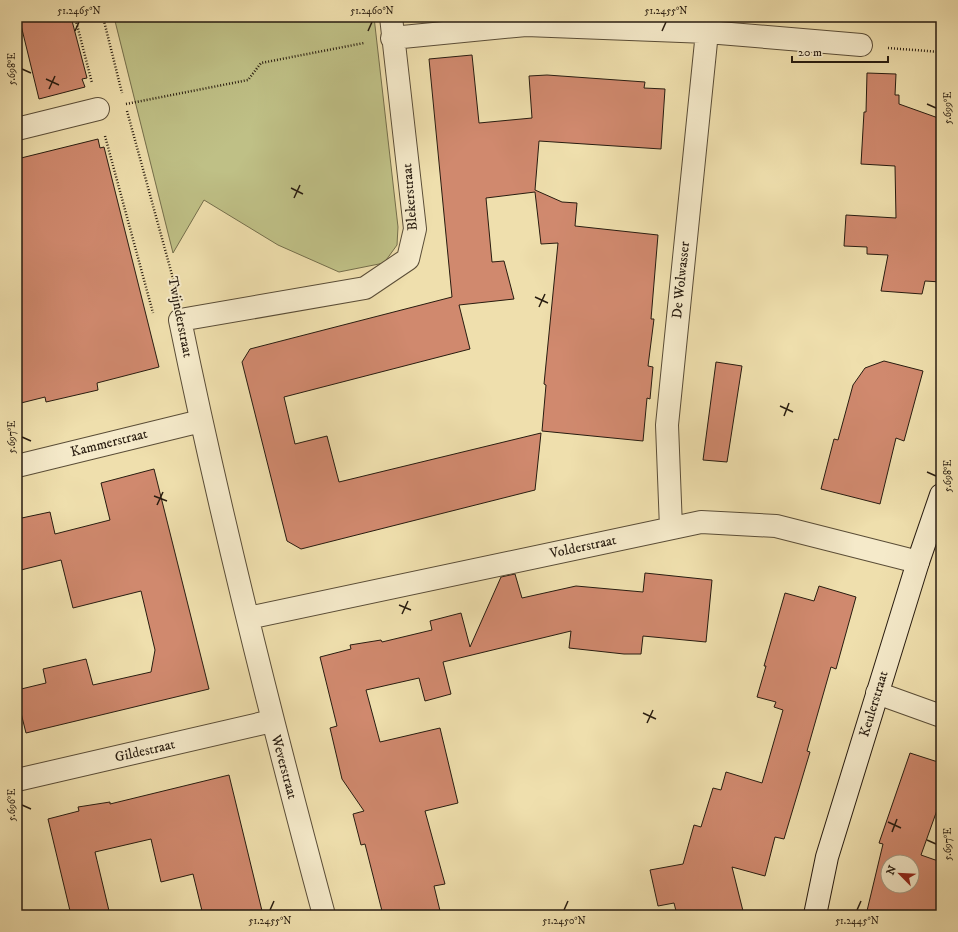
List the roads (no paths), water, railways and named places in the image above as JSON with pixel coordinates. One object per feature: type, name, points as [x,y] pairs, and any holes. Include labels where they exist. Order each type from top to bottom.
[{"type":"street","points":[[392,27],[526,25],[706,32],[861,45]]},
{"type":"street","name":"Blekerstraat","points":[[180,320],[365,288],[408,259],[415,229],[392,27]]},
{"type":"street","name":"De Wolwasser","points":[[671,528],[667,425],[706,32]]},
{"type":"street","points":[[17,129],[98,109]]},
{"type":"street","name":"Twijnderstraat","points":[[180,320],[201,421],[248,618]]},
{"type":"street","name":"Kammerstraat","points":[[17,466],[201,421]]},
{"type":"street","name":"Keulerstraat","points":[[815,915],[827,857],[918,562],[941,495]]},
{"type":"street","name":"Volderstraat","points":[[248,618],[701,522],[776,526],[918,562]]},
{"type":"street","name":"Weverstraat","points":[[248,618],[272,721],[324,915]]},
{"type":"street","points":[[877,693],[941,716]]},
{"type":"street","name":"Gildestraat","points":[[17,780],[272,721]]}]
